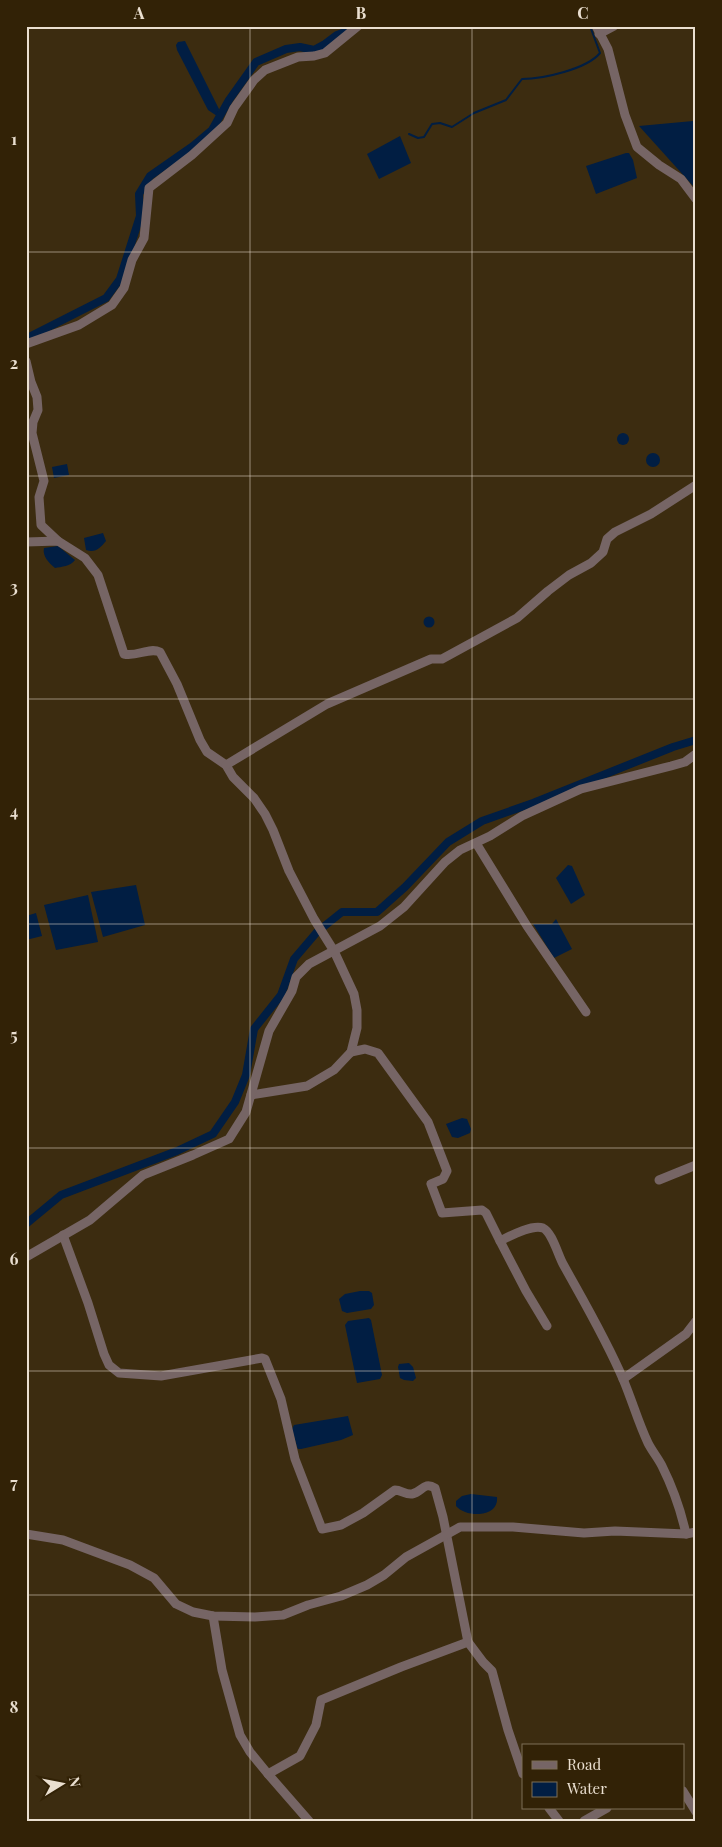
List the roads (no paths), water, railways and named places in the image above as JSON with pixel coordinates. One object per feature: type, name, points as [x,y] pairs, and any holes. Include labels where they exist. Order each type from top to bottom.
[{"type":"street","points":[[26,344],[79,325],[112,305],[124,288],[132,260],[144,238],[149,188],[192,155],[227,123],[234,108],[254,80],[265,70],[298,57],[325,53],[358,26]]},
{"type":"street","points":[[614,26],[597,30],[608,48],[625,115],[636,147],[681,179],[696,199]]},
{"type":"street","points":[[26,361],[37,397],[38,410],[32,433],[44,481],[39,497],[41,525],[58,541],[85,558],[98,575],[124,654],[130,655],[155,649],[160,652],[177,684],[200,740],[207,752],[226,765],[233,776],[254,798],[264,814],[273,830],[288,871],[334,951],[354,994],[357,1010],[357,1028],[351,1052],[334,1070],[307,1086],[251,1095]]},
{"type":"street","points":[[226,765],[327,704],[431,659],[442,659],[517,618],[562,580],[591,563],[603,552],[607,539],[616,532],[652,514],[696,485]]},
{"type":"street","points":[[26,542],[58,541]]},
{"type":"street","points":[[26,1257],[90,1220],[143,1175],[229,1139],[246,1112],[269,1031],[292,991],[296,977],[309,964],[380,926],[404,907],[445,862],[460,850],[490,836],[522,816],[581,789],[685,762],[696,754]]},
{"type":"street","points":[[476,843],[527,926],[586,1012]]},
{"type":"street","points":[[351,1052],[365,1049],[378,1053],[428,1122],[447,1171],[443,1180],[431,1184],[442,1213],[482,1210],[486,1213],[526,1291],[547,1326]]},
{"type":"street","points":[[659,1180],[674,1172],[696,1165]]},
{"type":"street","points":[[500,1241],[518,1232],[532,1228],[541,1227],[548,1232],[624,1379],[634,1410],[675,1498],[686,1534]]},
{"type":"street","points":[[63,1235],[104,1354],[110,1365],[119,1373],[160,1376],[265,1359],[280,1399],[295,1459],[322,1530],[341,1525],[363,1513],[395,1490],[415,1494],[425,1486],[431,1485],[436,1488],[468,1642],[482,1662],[492,1671],[508,1730],[522,1771]]},
{"type":"street","points":[[624,1379],[686,1334],[696,1321]]},
{"type":"street","points":[[26,1534],[63,1540],[130,1566],[154,1578],[176,1604],[193,1612],[213,1616],[275,1616],[341,1596],[367,1585],[384,1575],[406,1557],[460,1527],[513,1527],[584,1533],[615,1531],[686,1534],[696,1532]]},
{"type":"street","points":[[213,1616],[222,1670],[240,1735],[250,1752],[309,1821]]},
{"type":"street","points":[[268,1774],[300,1756],[316,1725],[321,1700],[468,1642]]},
{"type":"street","points":[[684,1793],[696,1812]]},
{"type":"street","points":[[551,1810],[559,1821]]},
{"type":"street","points":[[584,1821],[603,1810]]},
{"type":"water","points":[[185,41],[219,109],[217,116],[208,110],[177,50],[176,45],[178,42]]},
{"type":"water","points":[[693,121],[696,127],[696,186],[694,187],[639,126]]},
{"type":"water","points":[[400,136],[411,163],[379,179],[367,154]]},
{"type":"water","points":[[629,153],[633,160],[637,178],[596,194],[586,166]]},
{"type":"water","points":[[623,433],[629,439],[623,445],[617,439]]},
{"type":"water","points":[[653,453],[658,455],[660,460],[658,465],[653,467],[648,465],[646,460],[648,455]]},
{"type":"water","points":[[67,464],[69,475],[54,478],[52,467]]},
{"type":"water","points":[[103,533],[106,541],[102,546],[95,550],[86,550],[84,538]]},
{"type":"water","points":[[58,546],[75,560],[63,567],[55,568],[45,557],[44,548]]},
{"type":"water","points":[[429,616],[435,622],[429,628],[423,622]]},
{"type":"water","points":[[568,865],[572,866],[585,895],[571,904],[556,878]]},
{"type":"water","points":[[136,885],[145,925],[103,937],[91,892]]},
{"type":"water","points":[[88,895],[98,942],[56,950],[44,905]]},
{"type":"water","points":[[36,913],[42,936],[26,940],[26,916]]},
{"type":"water","points":[[556,919],[572,949],[554,958],[533,924],[552,924]]},
{"type":"water","points":[[462,1118],[467,1119],[471,1129],[470,1133],[458,1138],[452,1137],[446,1124]]},
{"type":"water","points":[[360,1291],[372,1293],[374,1305],[371,1309],[347,1313],[342,1311],[339,1299],[345,1294]]},
{"type":"water","points":[[369,1318],[371,1320],[382,1375],[380,1379],[357,1383],[345,1325],[348,1321]]},
{"type":"water","points":[[409,1363],[413,1367],[416,1378],[413,1381],[400,1378],[399,1364]]},
{"type":"water","points":[[348,1416],[353,1435],[341,1440],[298,1449],[292,1429],[294,1425]]},
{"type":"water","points":[[471,1494],[497,1497],[496,1504],[493,1509],[481,1514],[467,1513],[456,1506],[456,1501],[462,1496]]},
{"type":"waterway","points":[[27,338],[106,298],[120,279],[140,216],[139,194],[150,176],[193,146],[212,130],[229,100],[256,62],[286,49],[300,47],[314,50],[337,35],[348,31],[350,26]]},
{"type":"waterway","points":[[409,134],[418,138],[424,137],[432,124],[440,123],[452,127],[474,113],[506,100],[522,79],[564,72],[594,59],[600,53],[590,26]]},
{"type":"waterway","points":[[26,1224],[61,1195],[177,1151],[213,1134],[235,1102],[246,1075],[254,1029],[281,995],[294,959],[317,932],[342,912],[377,912],[405,887],[448,842],[482,821],[533,803],[673,747],[696,740]]}]
